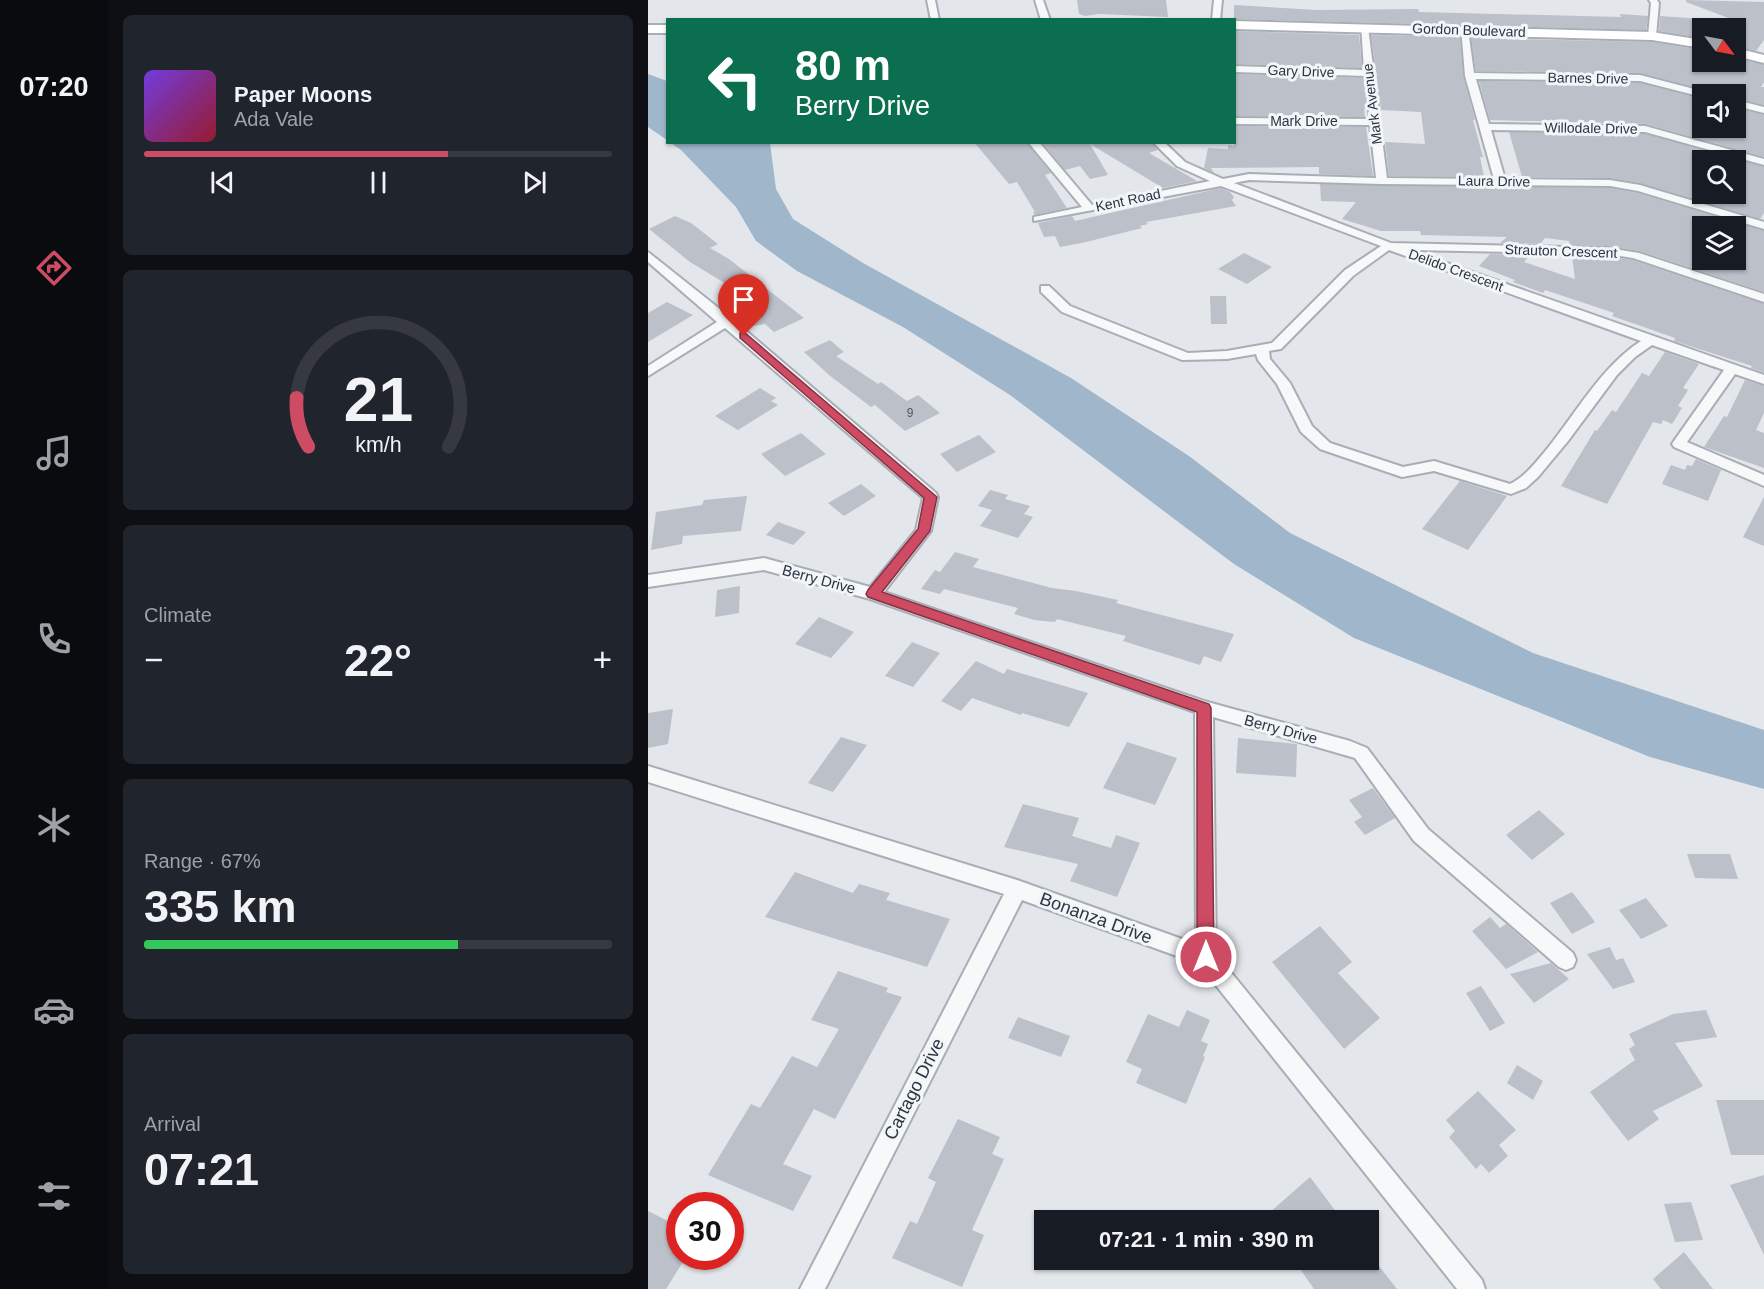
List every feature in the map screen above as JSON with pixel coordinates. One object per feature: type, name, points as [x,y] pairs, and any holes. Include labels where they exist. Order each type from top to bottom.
[{"type":"street","points":[[931,0],[935,18]]},
{"type":"street","points":[[1039,0],[1045,18]]},
{"type":"street","points":[[1216,18],[1218,0]]},
{"type":"street","points":[[1652,36],[1655,3],[1653,0]]},
{"type":"street","name":"Gordon Boulevard","points":[[1236,24],[1652,36],[1692,42]]},
{"type":"street","name":"Mark Avenue","points":[[1364,27],[1382,180]]},
{"type":"street","points":[[648,29],[666,29]]},
{"type":"street","points":[[1464,29],[1470,76],[1500,181]]},
{"type":"street","points":[[1746,54],[1764,59]]},
{"type":"street","name":"Gary Drive","points":[[1236,69],[1368,73]]},
{"type":"street","name":"Barnes Drive","points":[[1470,76],[1640,78],[1692,91]]},
{"type":"street","points":[[1746,106],[1764,110]]},
{"type":"street","name":"Mark Drive","points":[[1236,120],[1374,122]]},
{"type":"street","name":"Willodale Drive","points":[[1485,127],[1645,129],[1764,162]]},
{"type":"street","points":[[1035,144],[1089,208]]},
{"type":"street","name":"Delido Crescent","points":[[1160,144],[1181,164],[1218,181],[1384,242],[1388,246],[1764,380]]},
{"type":"street","name":"Laura Drive","points":[[1218,181],[1249,177],[1610,183],[1640,188],[1764,226]]},
{"type":"street","name":"Kent Road","points":[[1038,219],[1218,181]]},
{"type":"street","points":[[1045,289],[1066,309],[1186,357],[1262,350],[1276,346],[1349,273],[1388,246]]},
{"type":"street","name":"Strauton Crescent","points":[[1388,246],[1608,252],[1635,255],[1764,298]]},
{"type":"street","points":[[648,256],[931,497],[924,531],[873,594]]},
{"type":"street","points":[[648,372],[727,321]]},
{"type":"street","points":[[1262,350],[1264,360],[1283,383],[1306,429],[1325,446],[1402,472],[1434,466],[1511,489],[1520,488],[1542,465],[1613,372],[1630,353],[1650,340]]},
{"type":"street","points":[[1732,369],[1679,444],[1764,482]]},
{"type":"street","name":"Berry Drive","points":[[648,581],[764,564],[873,594],[1204,708],[1350,748],[1361,753],[1421,835],[1566,960]]},
{"type":"street","points":[[1204,708],[1206,957],[1473,1289]]},
{"type":"street","name":"Bonanza Drive","points":[[648,774],[1017,889],[1206,957]]},
{"type":"street","name":"Cartago Drive","points":[[812,1289],[1017,889]]},
{"type":"water","points":[[648,74],[666,81],[666,139],[648,127]]},
{"type":"water","points":[[672,144],[770,144],[776,189],[793,219],[863,263],[1071,378],[1189,456],[1290,533],[1533,653],[1764,730],[1764,789],[1650,757],[1354,638],[1234,564],[1010,395],[903,327],[797,271],[756,241],[736,207]]},
{"type":"building","points":[[1077,0],[1166,0],[1168,17],[1099,14],[1085,16],[1079,14]]},
{"type":"building","points":[[1686,0],[1764,2],[1764,40],[1756,51],[1746,48],[1746,18],[1728,18],[1686,2]]},
{"type":"building","points":[[1234,5],[1317,10],[1418,9],[1419,12],[1648,16],[1646,30],[1234,18]]},
{"type":"building","points":[[1660,16],[1692,18],[1692,36],[1659,31]]},
{"type":"building","points":[[1236,31],[1359,35],[1362,68],[1236,64]]},
{"type":"building","points":[[1371,35],[1460,37],[1463,76],[1483,157],[1480,157],[1484,177],[1389,176],[1385,142],[1425,144],[1421,112],[1381,110]]},
{"type":"building","points":[[1471,38],[1652,42],[1692,48],[1692,72],[1746,72],[1746,60],[1764,65],[1764,82],[1761,87],[1764,87],[1764,105],[1746,100],[1746,84],[1692,84],[1692,86],[1640,73],[1476,71]]},
{"type":"building","points":[[1236,74],[1363,78],[1367,109],[1364,109],[1365,117],[1236,116]]},
{"type":"building","points":[[1479,81],[1640,83],[1692,96],[1692,137],[1646,124],[1490,120]]},
{"type":"building","points":[[1746,110],[1764,115],[1764,157],[1746,152],[1746,150],[1696,138],[1746,138]]},
{"type":"building","points":[[1236,126],[1366,127],[1373,176],[1319,174],[1319,167],[1211,168],[1214,173],[1204,168],[1208,148],[1228,149],[1228,145],[1234,146]]},
{"type":"building","points":[[1509,132],[1645,134],[1703,150],[1692,150],[1692,199],[1640,183],[1610,178],[1522,177]]},
{"type":"building","points":[[976,144],[1028,144],[1051,173],[1045,175],[1067,208],[1035,215],[1017,182],[1009,184]]},
{"type":"building","points":[[1044,144],[1090,144],[1108,175],[1090,179],[1080,166],[1065,170]]},
{"type":"building","points":[[1090,144],[1153,144],[1158,150],[1149,153],[1197,181],[1163,188]]},
{"type":"building","points":[[1746,162],[1764,167],[1764,213],[1760,219],[1710,204],[1746,204]]},
{"type":"building","points":[[1320,184],[1610,188],[1637,193],[1714,216],[1692,216],[1692,268],[1640,251],[1608,246],[1570,245],[1569,241],[1545,238],[1540,244],[1500,243],[1507,237],[1421,235],[1420,231],[1381,231],[1342,219],[1356,202],[1321,201]]},
{"type":"building","points":[[1221,188],[1230,192],[1236,206],[1146,222],[1148,224],[1140,226],[1142,228],[1082,243],[1060,247],[1055,236],[1044,237],[1038,223],[1072,216],[1075,221]]},
{"type":"building","points":[[675,216],[691,223],[718,244],[710,248],[729,259],[804,318],[774,332],[765,324],[745,327],[737,320],[753,313],[734,296],[741,293],[690,262],[649,229]]},
{"type":"building","points":[[1746,226],[1764,231],[1764,292],[1697,270],[1746,270]]},
{"type":"building","points":[[1244,253],[1272,267],[1247,284],[1218,269]]},
{"type":"building","points":[[1490,254],[1530,255],[1524,262],[1575,279],[1572,256],[1608,256],[1632,260],[1764,304],[1764,373],[1751,368],[1752,366],[1674,341],[1675,338],[1612,316],[1614,313],[1513,282],[1515,280],[1479,266]]},
{"type":"building","points":[[1210,296],[1226,296],[1227,324],[1211,324]]},
{"type":"building","points":[[667,302],[693,315],[648,342],[648,313]]},
{"type":"building","points":[[830,340],[844,352],[836,356],[878,384],[881,382],[907,401],[918,395],[940,413],[905,431],[875,405],[871,407],[829,375],[804,352]]},
{"type":"building","points":[[1665,352],[1699,364],[1683,388],[1688,390],[1678,406],[1682,408],[1672,424],[1663,420],[1661,424],[1653,422],[1607,504],[1561,486],[1595,430],[1597,431],[1612,410],[1616,412],[1642,373],[1649,376]]},
{"type":"building","points":[[1745,380],[1764,386],[1764,413],[1756,430],[1764,433],[1764,468],[1704,447],[1724,416],[1727,417]]},
{"type":"building","points":[[760,388],[776,398],[771,401],[778,405],[738,430],[715,416]]},
{"type":"building","points":[[801,433],[826,454],[785,476],[761,454]]},
{"type":"building","points":[[979,435],[996,452],[957,472],[940,454]]},
{"type":"building","points":[[1696,459],[1721,470],[1708,501],[1662,484],[1671,465],[1685,470],[1687,465],[1692,466]]},
{"type":"building","points":[[1460,481],[1507,496],[1468,550],[1422,529]]},
{"type":"building","points":[[861,484],[876,496],[844,516],[828,503]]},
{"type":"building","points":[[990,490],[1008,495],[1005,499],[1030,506],[1024,514],[1033,517],[1018,538],[980,526],[992,510],[978,506]]},
{"type":"building","points":[[747,496],[741,531],[683,536],[682,544],[651,550],[656,512],[702,505],[704,500]]},
{"type":"building","points":[[1764,497],[1764,546],[1743,537]]},
{"type":"building","points":[[778,522],[806,532],[793,545],[766,535]]},
{"type":"building","points":[[955,552],[979,559],[973,567],[1052,588],[1118,600],[1116,603],[1234,634],[1221,662],[1204,656],[1200,665],[1123,641],[1126,636],[1057,619],[1055,622],[1034,620],[1014,614],[1018,608],[944,589],[940,594],[921,589],[935,570],[940,572]]},
{"type":"building","points":[[740,586],[739,613],[715,617],[717,590]]},
{"type":"building","points":[[819,617],[854,632],[831,658],[795,644]]},
{"type":"building","points":[[912,642],[940,653],[913,687],[885,676]]},
{"type":"building","points":[[976,661],[1004,674],[1007,669],[1088,693],[1069,727],[1022,713],[1021,715],[972,698],[961,711],[941,701]]},
{"type":"building","points":[[673,709],[668,744],[648,748],[648,713]]},
{"type":"building","points":[[841,737],[867,745],[833,792],[808,783]]},
{"type":"building","points":[[1238,738],[1297,744],[1296,777],[1236,773]]},
{"type":"building","points":[[1127,742],[1177,758],[1155,805],[1103,788]]},
{"type":"building","points":[[1373,788],[1395,818],[1365,835],[1354,822],[1362,817],[1349,800]]},
{"type":"building","points":[[1023,804],[1079,818],[1072,836],[1111,848],[1116,835],[1140,843],[1117,897],[1070,881],[1078,864],[1004,847]]},
{"type":"building","points":[[1539,810],[1565,834],[1532,860],[1506,835]]},
{"type":"building","points":[[1687,854],[1730,854],[1738,879],[1695,878]]},
{"type":"building","points":[[795,872],[853,893],[859,884],[890,893],[886,900],[950,919],[927,967],[765,917]]},
{"type":"building","points":[[1572,892],[1595,922],[1572,934],[1550,903]]},
{"type":"building","points":[[1646,898],[1668,926],[1641,939],[1619,910]]},
{"type":"building","points":[[1490,917],[1500,928],[1506,924],[1538,952],[1506,969],[1472,931]]},
{"type":"building","points":[[1320,926],[1352,962],[1338,973],[1380,1018],[1344,1049],[1272,962]]},
{"type":"building","points":[[1610,947],[1616,960],[1623,958],[1635,982],[1613,989],[1587,954]]},
{"type":"building","points":[[1551,963],[1569,979],[1534,1003],[1510,974]]},
{"type":"building","points":[[838,971],[888,988],[886,992],[902,997],[835,1119],[814,1109],[783,1164],[812,1176],[793,1211],[708,1175],[751,1104],[760,1108],[792,1056],[817,1067],[839,1029],[811,1020]]},
{"type":"building","points":[[1481,986],[1505,1023],[1490,1031],[1466,993]]},
{"type":"building","points":[[1187,1010],[1210,1020],[1201,1041],[1208,1044],[1203,1056],[1205,1057],[1186,1104],[1136,1083],[1142,1069],[1126,1062],[1148,1014],[1179,1027]]},
{"type":"building","points":[[1706,1010],[1717,1037],[1675,1043],[1703,1086],[1653,1111],[1659,1119],[1628,1141],[1590,1092],[1635,1060],[1629,1049],[1635,1045],[1629,1034],[1673,1014]]},
{"type":"building","points":[[1018,1017],[1070,1036],[1061,1057],[1008,1038]]},
{"type":"building","points":[[1517,1065],[1543,1081],[1533,1100],[1507,1083]]},
{"type":"building","points":[[1478,1091],[1516,1130],[1499,1145],[1508,1156],[1489,1173],[1481,1164],[1476,1169],[1449,1137],[1455,1131],[1446,1120]]},
{"type":"building","points":[[1716,1100],[1764,1100],[1764,1155],[1731,1155]]},
{"type":"building","points":[[958,1119],[1000,1137],[992,1154],[1004,1159],[972,1230],[984,1235],[962,1287],[892,1258],[910,1221],[917,1224],[936,1182],[928,1178]]},
{"type":"building","points":[[1764,1175],[1764,1255],[1730,1185]]},
{"type":"building","points":[[1310,1177],[1335,1210],[1272,1210]]},
{"type":"building","points":[[1691,1202],[1703,1240],[1675,1242],[1664,1204]]},
{"type":"building","points":[[648,1211],[666,1220],[666,1270],[678,1270],[666,1289],[648,1289]]},
{"type":"building","points":[[1684,1252],[1713,1289],[1661,1289],[1653,1279]]},
{"type":"building","points":[[1379,1266],[1397,1289],[1314,1289],[1301,1270],[1379,1270]]},
{"type":"route","points":[[744,336],[931,497],[924,531],[873,594],[1204,708],[1206,957]]}]
